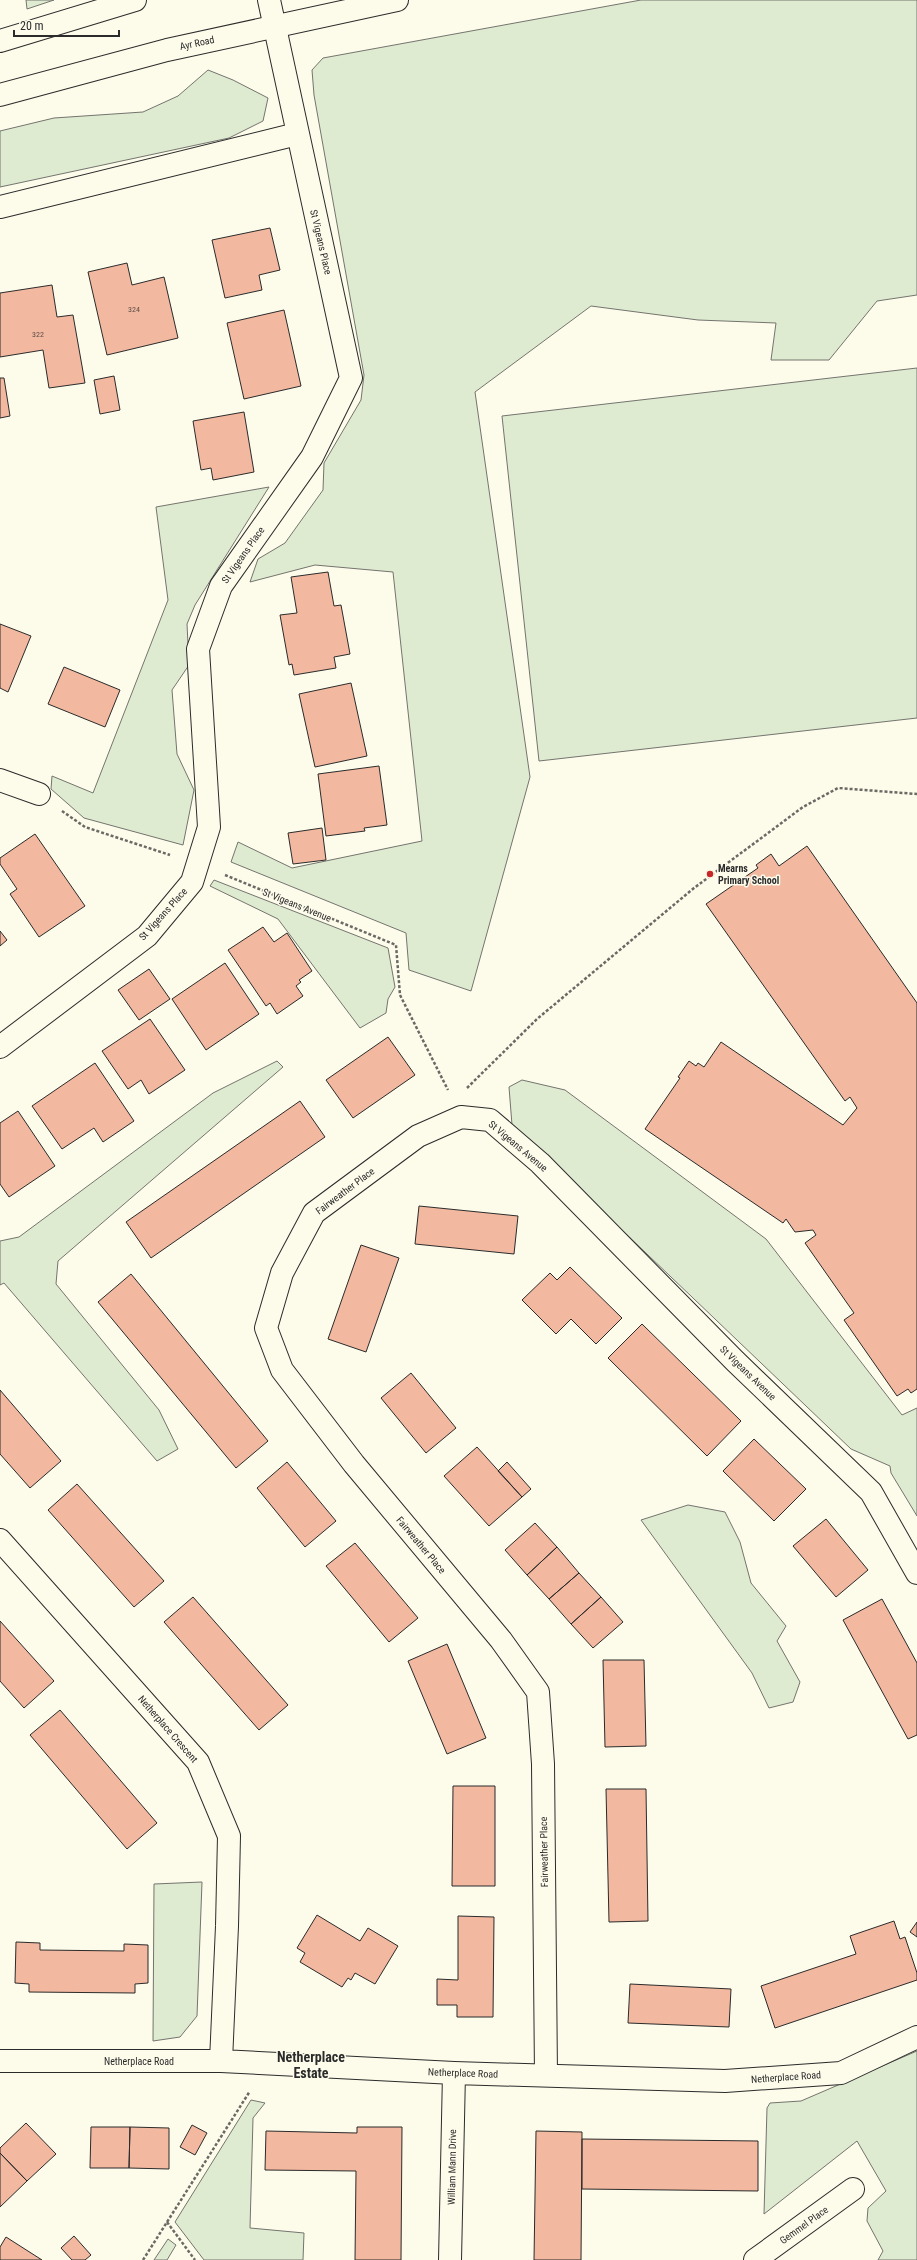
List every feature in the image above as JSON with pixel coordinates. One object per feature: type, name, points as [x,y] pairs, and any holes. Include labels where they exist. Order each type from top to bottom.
[{"type":"street","points":[[0,41],[135,0]]},
{"type":"street","name":"St Vigeans Place","points":[[0,1047],[147,936],[192,882],[209,827],[198,648],[221,586],[312,457],[351,378],[269,0]]},
{"type":"street","name":"Ayr Road","points":[[0,95],[167,50],[397,0]]},
{"type":"street","points":[[0,207],[297,134]]},
{"type":"street","points":[[0,780],[39,794]]},
{"type":"street","name":"St Vigeans Avenue","points":[[457,1109],[490,1120],[540,1163],[735,1361],[871,1492],[917,1573]]},
{"type":"street","name":"Fairweather Place","points":[[457,1109],[314,1213],[282,1272],[266,1328],[282,1370],[354,1464],[501,1640],[538,1692],[543,1764],[546,2075]]},
{"type":"street","name":"Netherplace Crescent","points":[[0,1540],[198,1762],[228,1836],[227,1926],[221,2061]]},
{"type":"street","name":"Netherplace Road","points":[[0,2061],[221,2061],[454,2073],[725,2081],[841,2073],[917,2036]]},
{"type":"street","name":"William Mann Drive","points":[[450,2260],[454,2073]]},
{"type":"street","name":"Gemmel Place","points":[[755,2260],[853,2189]]},
{"type":"path","points":[[457,1109],[537,1019],[694,888],[803,807],[838,788],[917,794]]},
{"type":"path","name":"St Vigeans Avenue","points":[[39,794],[85,827],[198,864],[396,945],[400,995],[457,1109]]},
{"type":"path","points":[[143,2260],[267,2064]]},
{"type":"path","points":[[167,2222],[195,2260]]},
{"type":"green space","points":[[26,0],[54,0],[27,9]]},
{"type":"green space","points":[[641,0],[917,0],[917,295],[877,301],[829,360],[771,360],[776,323],[698,320],[591,306],[475,392],[530,777],[471,991],[409,970],[406,933],[231,862],[238,842],[292,868],[422,841],[393,572],[315,565],[250,582],[258,559],[285,543],[323,490],[324,463],[361,400],[364,375],[314,95],[312,70],[323,58]]},
{"type":"green space","points":[[208,70],[233,80],[268,98],[263,121],[229,138],[0,187],[0,131],[54,118],[143,112],[178,96]]},
{"type":"green space","points":[[917,368],[917,718],[539,761],[502,416]]},
{"type":"green space","points":[[269,487],[195,605],[187,624],[189,665],[172,690],[177,754],[194,790],[183,845],[84,818],[51,789],[52,776],[93,793],[168,600],[156,507]]},
{"type":"green space","points":[[214,880],[388,948],[395,987],[388,999],[386,1013],[360,1028],[278,919],[210,886]]},
{"type":"green space","points":[[277,1061],[283,1067],[58,1261],[56,1284],[159,1410],[178,1449],[157,1461],[4,1283],[0,1285],[0,1241],[19,1237],[213,1093]]},
{"type":"green space","points":[[522,1080],[565,1090],[766,1239],[902,1415],[917,1408],[917,1516],[891,1473],[890,1466],[851,1449],[512,1125],[509,1087]]},
{"type":"green space","points":[[688,1505],[725,1512],[740,1542],[751,1583],[786,1626],[777,1641],[800,1682],[793,1702],[769,1708],[752,1673],[641,1520]]},
{"type":"green space","points":[[202,1882],[197,2016],[180,2037],[153,2041],[154,1884]]},
{"type":"green space","points":[[917,2051],[917,2260],[878,2260],[883,2251],[867,2221],[868,2208],[886,2191],[857,2141],[764,2214],[767,2108],[770,2103],[801,2101]]},
{"type":"green space","points":[[251,2100],[265,2103],[253,2118],[250,2228],[304,2233],[303,2260],[204,2260],[175,2222]]},
{"type":"green space","points":[[168,2239],[176,2245],[167,2260],[154,2260]]},
{"type":"building","points":[[270,228],[280,270],[259,275],[262,290],[225,298],[212,240]]},
{"type":"building","points":[[127,263],[132,285],[164,277],[178,338],[107,355],[88,272]]},
{"type":"building","points":[[52,285],[57,317],[73,315],[85,383],[49,388],[43,350],[0,357],[0,293]]},
{"type":"building","points":[[284,310],[301,386],[244,399],[227,323]]},
{"type":"building","points":[[114,376],[120,410],[100,414],[94,380]]},
{"type":"building","points":[[0,378],[4,378],[10,416],[0,418]]},
{"type":"building","points":[[244,412],[254,472],[213,480],[211,468],[201,470],[193,421]]},
{"type":"building","points":[[328,572],[334,606],[341,605],[350,654],[334,657],[336,668],[294,675],[292,664],[289,665],[280,615],[297,613],[291,577]]},
{"type":"building","points":[[0,624],[31,636],[8,692],[0,688]]},
{"type":"building","points":[[64,667],[120,690],[105,727],[48,704]]},
{"type":"building","points":[[351,683],[367,756],[315,767],[299,694]]},
{"type":"building","points":[[379,766],[387,825],[364,828],[365,831],[326,836],[318,774]]},
{"type":"building","points":[[322,828],[326,860],[293,864],[288,833]]},
{"type":"building","points":[[35,834],[85,906],[39,937],[10,894],[17,889],[0,864],[0,858]]},
{"type":"building","points":[[807,846],[917,1003],[917,1389],[911,1393],[908,1389],[897,1396],[844,1320],[854,1313],[805,1243],[816,1235],[813,1230],[795,1232],[786,1219],[783,1223],[645,1129],[680,1078],[678,1077],[689,1061],[696,1066],[698,1063],[704,1067],[721,1042],[843,1125],[857,1108],[850,1097],[845,1101],[706,904],[758,868],[756,865],[771,854],[779,866]]},
{"type":"building","points":[[263,927],[274,942],[287,933],[312,971],[299,980],[301,982],[296,986],[303,996],[277,1014],[270,1003],[266,1006],[228,950]]},
{"type":"building","points":[[0,931],[7,940],[0,946]]},
{"type":"building","points":[[225,963],[259,1014],[206,1050],[172,999]]},
{"type":"building","points":[[149,969],[170,999],[139,1020],[118,990]]},
{"type":"building","points":[[150,1019],[185,1070],[149,1094],[141,1080],[128,1089],[102,1051]]},
{"type":"building","points":[[388,1037],[415,1075],[353,1118],[326,1080]]},
{"type":"building","points":[[95,1063],[134,1121],[103,1142],[94,1128],[62,1149],[32,1106]]},
{"type":"building","points":[[300,1101],[325,1137],[151,1258],[126,1222]]},
{"type":"building","points":[[18,1111],[55,1166],[9,1197],[0,1184],[0,1123]]},
{"type":"building","points":[[419,1206],[518,1216],[514,1254],[415,1244]]},
{"type":"building","points":[[361,1245],[399,1258],[366,1352],[328,1339]]},
{"type":"building","points":[[570,1267],[622,1318],[596,1344],[571,1319],[556,1334],[522,1300],[550,1273],[557,1280]]},
{"type":"building","points":[[131,1274],[268,1441],[236,1468],[98,1302]]},
{"type":"building","points":[[642,1324],[741,1421],[707,1456],[608,1358]]},
{"type":"building","points":[[411,1373],[456,1428],[426,1453],[381,1398]]},
{"type":"building","points":[[0,1390],[61,1461],[30,1488],[0,1454]]},
{"type":"building","points":[[754,1439],[806,1489],[774,1521],[723,1471]]},
{"type":"building","points":[[477,1447],[522,1497],[489,1526],[444,1476]]},
{"type":"building","points":[[287,1462],[336,1521],[305,1547],[257,1488]]},
{"type":"building","points":[[507,1462],[531,1489],[522,1497],[498,1471]]},
{"type":"building","points":[[77,1484],[164,1581],[134,1607],[48,1510]]},
{"type":"building","points":[[826,1519],[868,1570],[836,1597],[793,1546]]},
{"type":"building","points":[[535,1523],[557,1547],[527,1575],[505,1550]]},
{"type":"building","points":[[355,1543],[418,1618],[389,1642],[326,1566]]},
{"type":"building","points":[[557,1547],[579,1573],[549,1599],[527,1575]]},
{"type":"building","points":[[579,1573],[601,1597],[571,1624],[549,1599]]},
{"type":"building","points":[[193,1597],[288,1705],[259,1730],[164,1622]]},
{"type":"building","points":[[601,1597],[623,1622],[593,1648],[571,1624]]},
{"type":"building","points":[[882,1599],[917,1663],[917,1735],[908,1739],[843,1620]]},
{"type":"building","points":[[0,1621],[54,1681],[24,1708],[0,1681]]},
{"type":"building","points":[[447,1644],[486,1738],[447,1754],[408,1661]]},
{"type":"building","points":[[603,1660],[644,1660],[646,1746],[605,1747]]},
{"type":"building","points":[[60,1710],[157,1823],[127,1849],[30,1735]]},
{"type":"building","points":[[453,1786],[495,1786],[495,1886],[452,1886]]},
{"type":"building","points":[[606,1789],[646,1789],[648,1921],[609,1922]]},
{"type":"building","points":[[317,1915],[360,1941],[368,1928],[398,1946],[375,1984],[355,1973],[351,1980],[348,1978],[342,1987],[300,1962],[305,1953],[297,1948]]},
{"type":"building","points":[[458,1916],[494,1917],[493,2017],[457,2017],[457,2005],[437,2005],[437,1979],[458,1980]]},
{"type":"building","points":[[894,1921],[900,1939],[905,1937],[917,1973],[917,1980],[775,2028],[761,1986],[856,1954],[850,1936]]},
{"type":"building","points":[[917,1922],[917,1937],[910,1932]]},
{"type":"building","points":[[16,1942],[40,1943],[40,1950],[124,1951],[124,1944],[148,1945],[148,1983],[135,1984],[135,1993],[29,1992],[29,1984],[15,1983]]},
{"type":"building","points":[[630,1984],[731,1989],[729,2027],[628,2023]]},
{"type":"building","points":[[26,2123],[56,2154],[27,2181],[0,2153],[0,2148]]},
{"type":"building","points":[[192,2125],[207,2133],[195,2155],[180,2147]]},
{"type":"building","points":[[91,2127],[130,2127],[129,2168],[90,2168]]},
{"type":"building","points":[[130,2127],[169,2128],[169,2169],[129,2168]]},
{"type":"building","points":[[357,2127],[402,2127],[401,2260],[355,2260],[356,2171],[265,2170],[266,2131],[357,2133]]},
{"type":"building","points":[[536,2131],[582,2132],[581,2260],[534,2260]]},
{"type":"building","points":[[582,2139],[758,2141],[758,2191],[582,2189]]},
{"type":"building","points":[[0,2153],[27,2181],[0,2207]]},
{"type":"building","points":[[74,2236],[91,2255],[85,2260],[72,2260],[61,2248]]},
{"type":"building","points":[[6,2237],[42,2260],[0,2260],[0,2247]]},
{"type":"place","name":"Mearns Primary School","points":[[710,874]]},
{"type":"district","name":"Netherplace Estate","points":[[311,2066]]}]
